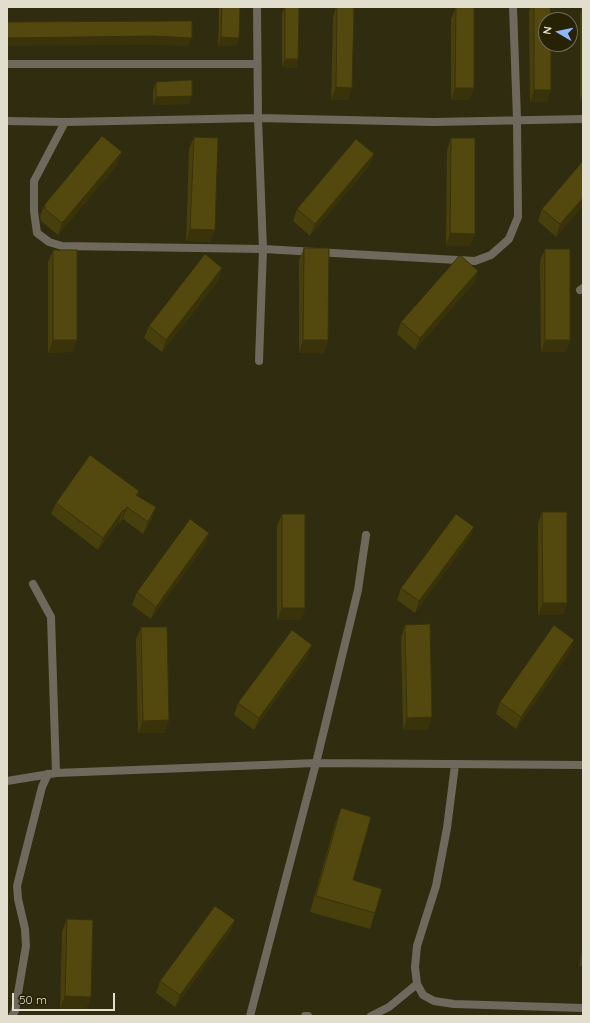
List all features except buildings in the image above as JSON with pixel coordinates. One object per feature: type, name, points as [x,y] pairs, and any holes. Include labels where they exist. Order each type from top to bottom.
[{"type":"street","points":[[257,7],[258,118],[263,249],[259,361]]},
{"type":"street","points":[[65,122],[34,181],[34,211],[37,233],[49,242],[62,246],[263,249],[475,261],[491,256],[509,240],[518,217],[517,119],[513,7]]},
{"type":"street","points":[[7,64],[257,64]]},
{"type":"street","points":[[7,121],[65,122],[258,118],[434,122],[517,119],[583,119]]},
{"type":"street","points":[[250,1016],[316,763],[358,590],[366,535]]},
{"type":"street","points":[[12,1016],[15,1011],[26,946],[26,929],[18,899],[17,886],[42,787],[52,774],[52,617],[33,584]]},
{"type":"street","points":[[7,781],[52,774],[316,763],[583,765]]},
{"type":"street","points":[[455,765],[448,828],[436,886],[417,946],[415,967],[417,984],[423,995],[434,1001],[454,1004],[583,1008]]},
{"type":"street","points":[[371,1016],[389,1007],[417,984]]}]
